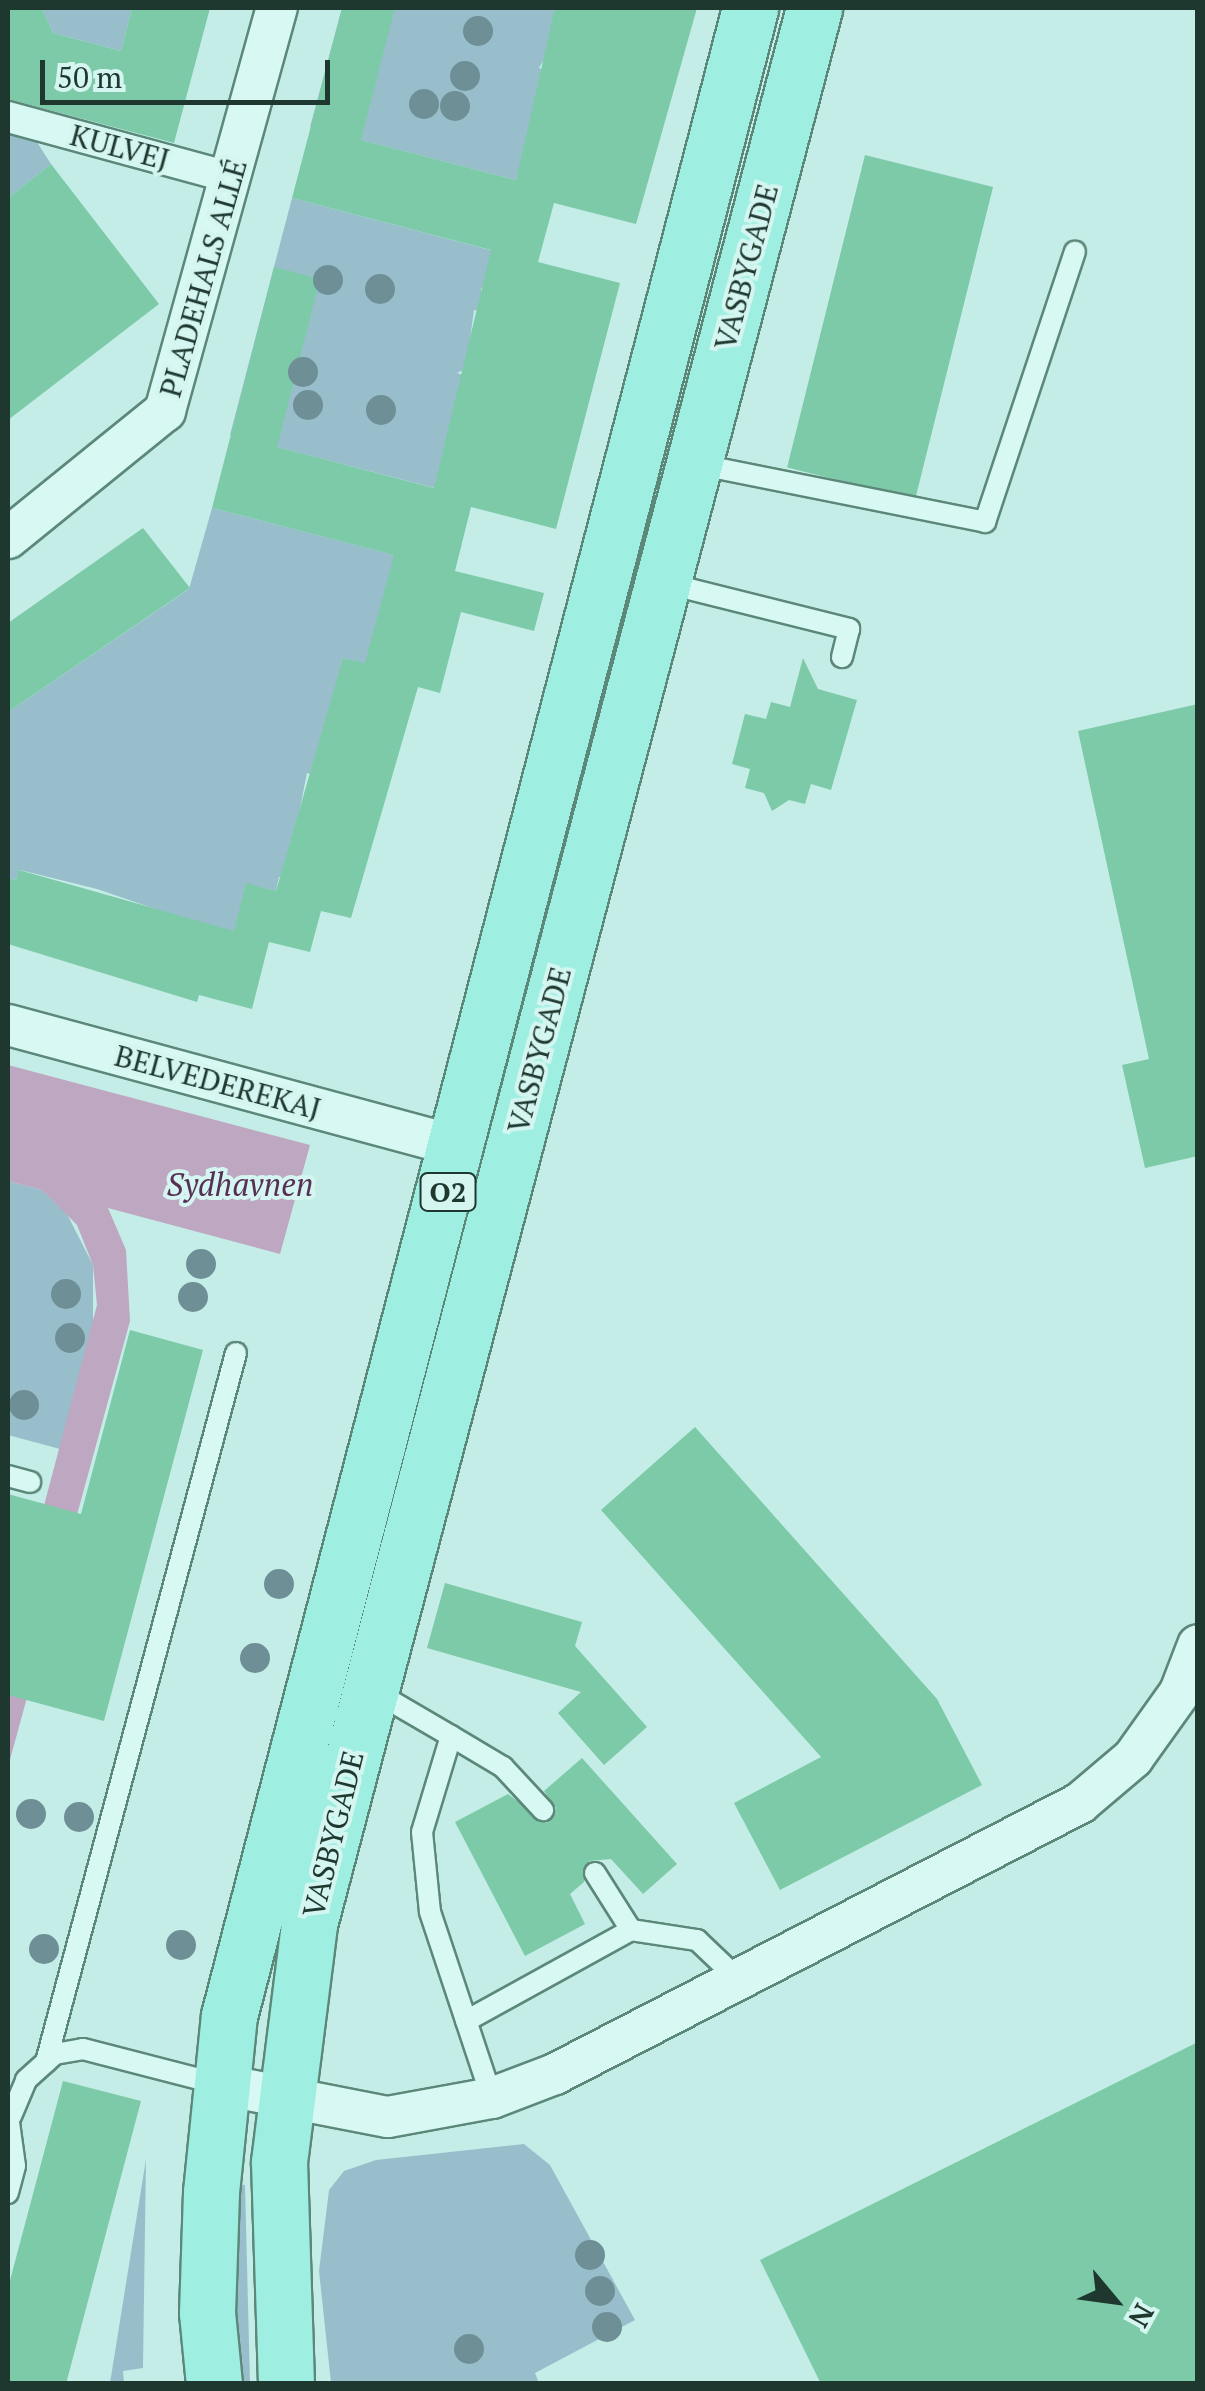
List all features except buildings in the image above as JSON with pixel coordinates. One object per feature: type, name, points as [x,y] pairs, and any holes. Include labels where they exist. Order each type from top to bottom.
[{"type":"main road","name":"VASBYGADE","points":[[214,2384],[207,2313],[218,2084],[256,1901],[444,1142],[750,8]]},
{"type":"main road","name":"VASBYGADE","points":[[286,2384],[279,2234],[286,2098],[309,1924],[814,8]]},
{"type":"street","name":"PLADEHALS ALLÉ","points":[[8,538],[165,411],[277,8]]},
{"type":"street","name":"KULVEJ","points":[[8,116],[232,178]]},
{"type":"street","name":"BELVEDEREKAJ","points":[[8,1025],[444,1142]]},
{"type":"street","points":[[218,2084],[388,2117],[492,2098],[555,2074],[736,1976],[1080,1803],[1133,1758],[1180,1692],[1198,1645]]},
{"type":"lane","points":[[694,463],[984,522],[1075,252]]},
{"type":"lane","points":[[663,583],[849,629],[842,657]]},
{"type":"lane","points":[[46,2062],[236,1353]]},
{"type":"lane","points":[[8,1476],[30,1482]]},
{"type":"lane","points":[[371,1689],[504,1768],[543,1810]]},
{"type":"lane","points":[[450,1736],[422,1832],[430,1912],[492,2098]]},
{"type":"lane","points":[[595,1872],[631,1930]]},
{"type":"lane","points":[[466,2021],[631,1930],[697,1940],[736,1976]]},
{"type":"lane","points":[[8,2193],[9,2115],[26,2080],[46,2062],[82,2049],[218,2084]]},
{"type":"shaded area","points":[[42,8],[132,8],[121,51],[53,33]]},
{"type":"shaded area","points":[[342,8],[555,8],[551,47],[539,68],[550,72],[516,180],[310,127]]},
{"type":"shaded area","points":[[8,97],[51,164],[8,198]]},
{"type":"shaded area","points":[[292,198],[498,252],[489,289],[481,288],[481,311],[474,310],[466,369],[457,373],[469,377],[435,488],[230,435]]},
{"type":"shaded area","points":[[212,508],[414,560],[386,587],[371,665],[343,658],[314,775],[307,773],[286,878],[279,877],[276,891],[246,884],[234,936],[97,889],[20,870],[16,880],[8,878],[8,712],[189,589]]},
{"type":"shaded area","points":[[8,1181],[42,1190],[67,1214],[93,1265],[93,1326],[60,1449],[8,1435]]},
{"type":"shaded area","points":[[524,2144],[550,2165],[635,2320],[535,2373],[539,2383],[331,2383],[319,2271],[329,2190],[344,2171],[376,2160]]},
{"type":"shaded area","points":[[146,2159],[143,2368],[123,2371],[124,2383],[110,2383]]},
{"type":"shaded area","points":[[233,2183],[245,2185],[250,2383],[236,2383]]},
{"type":"water","name":"Sydhavnen","points":[[8,1065],[310,1145],[280,1254],[108,1208],[126,1250],[130,1321],[8,1767],[8,1642],[97,1305],[93,1265],[77,1225],[42,1190],[8,1181]]}]
